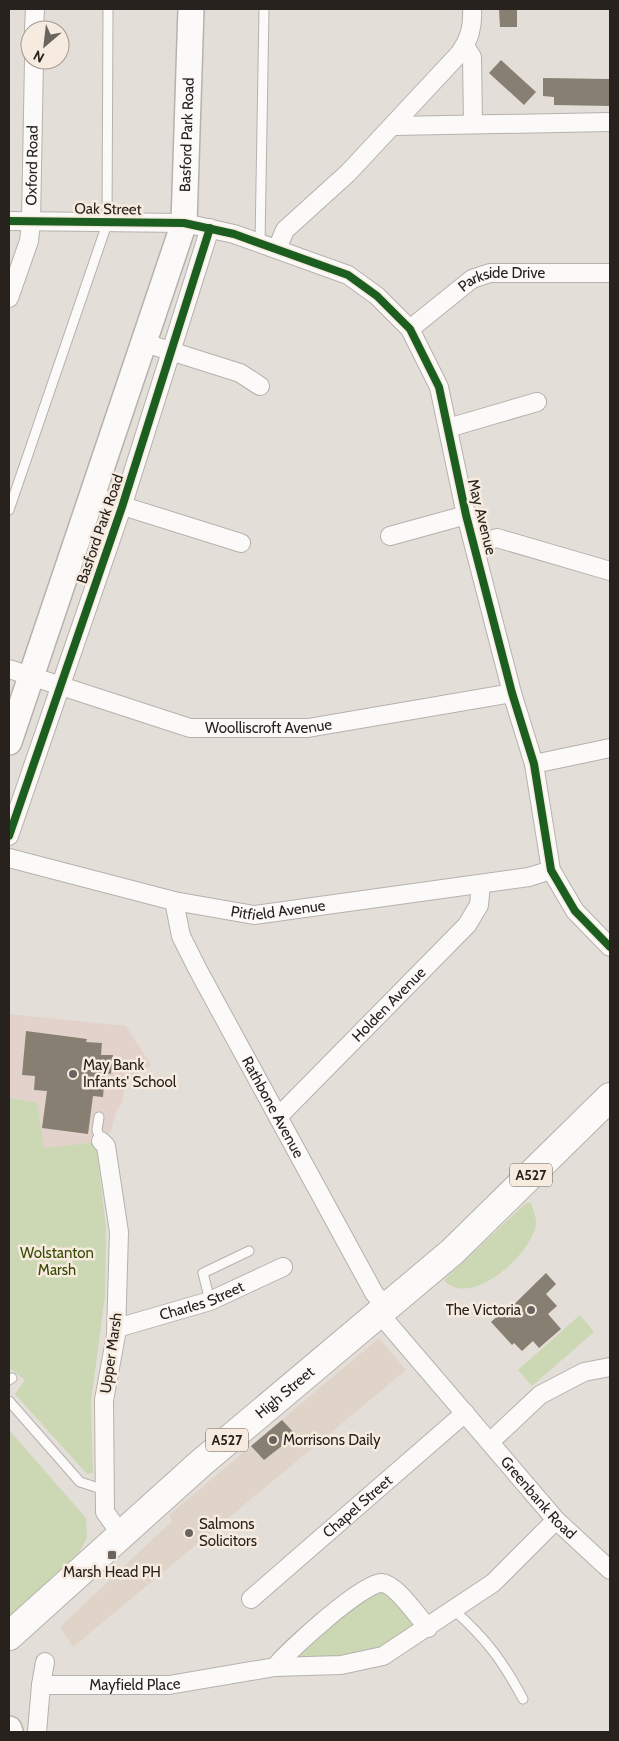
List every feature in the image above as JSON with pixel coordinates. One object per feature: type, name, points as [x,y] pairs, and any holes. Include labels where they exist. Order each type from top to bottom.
[{"type":"highway","name":"High Street","points":[[9,1636],[120,1533],[452,1252],[610,1096]]},
{"type":"main road","name":"Basford Park Road","points":[[9,742],[20,673],[91,496],[145,343],[184,223],[190,9]]},
{"type":"street","points":[[277,249],[285,230],[348,173],[394,126],[465,46],[473,24],[472,9]]},
{"type":"street","points":[[465,46],[472,58],[472,124]]},
{"type":"street","name":"Oxford Road","points":[[9,298],[29,241],[32,222],[34,70]]},
{"type":"street","points":[[394,126],[610,122]]},
{"type":"street","name":"Oak Street","points":[[9,221],[107,224],[184,223]]},
{"type":"street","name":"May Avenue","points":[[184,223],[210,228],[260,243],[348,275],[377,296],[410,329],[439,387],[466,515],[512,693],[534,764],[550,870],[575,911],[610,947]]},
{"type":"street","name":"Basford Park Road","points":[[9,836],[122,507],[173,351],[210,228]]},
{"type":"street","name":"Parkside Drive","points":[[410,329],[472,279],[490,273],[610,273]]},
{"type":"street","points":[[145,343],[240,373],[260,386]]},
{"type":"street","points":[[448,428],[537,402]]},
{"type":"street","points":[[91,496],[241,543]]},
{"type":"street","points":[[390,536],[466,515]]},
{"type":"street","points":[[475,545],[497,538],[610,571]]},
{"type":"street","name":"Woolliscroft Avenue","points":[[20,673],[60,688],[190,728],[308,728],[512,693]]},
{"type":"street","points":[[534,764],[610,748]]},
{"type":"street","name":"Pitfield Avenue","points":[[9,858],[174,902],[254,915],[529,877],[550,870]]},
{"type":"street","name":"Holden Avenue","points":[[278,1117],[467,925],[479,905],[481,884]]},
{"type":"street","name":"Rathbone Avenue","points":[[174,902],[181,936],[382,1310],[468,1416]]},
{"type":"street","name":"Upper Marsh","points":[[101,1141],[106,1146],[119,1232],[117,1328],[104,1400],[105,1512],[120,1533]]},
{"type":"street","name":"Charles Street","points":[[117,1328],[210,1301],[283,1267]]},
{"type":"street","points":[[490,1442],[540,1395],[584,1372],[610,1367]]},
{"type":"street","name":"Greenbank Road","points":[[468,1416],[556,1520],[610,1570]]},
{"type":"street","name":"Chapel Street","points":[[250,1599],[468,1416]]},
{"type":"street","name":"Mayfield Place","points":[[41,1685],[168,1684],[275,1667],[341,1665],[383,1656],[428,1628],[493,1583],[556,1520]]},
{"type":"street","points":[[275,1667],[291,1649],[366,1588],[382,1583],[393,1587],[428,1628]]},
{"type":"street","points":[[37,1732],[45,1662]]},
{"type":"lane","points":[[9,510],[107,224],[108,9]]},
{"type":"lane","points":[[260,243],[264,9]]},
{"type":"lane","points":[[99,1117],[97,1130],[101,1141]]},
{"type":"lane","points":[[210,1301],[203,1273],[249,1251]]},
{"type":"lane","points":[[9,1401],[80,1482],[105,1490]]},
{"type":"lane","points":[[454,1610],[484,1637],[508,1670],[523,1699]]},
{"type":"shaded area","name":"May Bank Infants' School","points":[[9,1014],[126,1026],[151,1065],[125,1083],[123,1101],[116,1112],[111,1132],[96,1142],[44,1148],[38,1107],[35,1102],[9,1098]]},
{"type":"shaded area","points":[[379,1338],[406,1370],[73,1647],[60,1627],[172,1521],[169,1515]]},
{"type":"green space","name":"Wolstanton Marsh","points":[[9,1098],[35,1102],[38,1107],[44,1148],[96,1142],[106,1228],[105,1296],[91,1401],[93,1473],[87,1474],[15,1394],[25,1380],[11,1369],[9,1370]]},
{"type":"green space","points":[[526,1203],[531,1203],[536,1222],[533,1234],[514,1261],[485,1283],[470,1288],[456,1288],[444,1280]]},
{"type":"green space","points":[[580,1315],[594,1332],[532,1386],[518,1370]]},
{"type":"green space","points":[[9,1430],[86,1518],[87,1538],[78,1554],[9,1617]]},
{"type":"green space","points":[[382,1583],[428,1628],[383,1656],[275,1667]]},
{"type":"building","points":[[499,9],[517,9],[517,27],[500,27]]},
{"type":"building","points":[[501,60],[536,92],[524,105],[489,73]]},
{"type":"building","points":[[543,78],[610,79],[610,106],[554,105],[554,97],[543,96]]},
{"type":"building","points":[[26,1031],[87,1039],[86,1042],[102,1043],[101,1055],[113,1055],[111,1074],[105,1073],[103,1097],[93,1096],[88,1134],[42,1128],[47,1091],[34,1090],[35,1076],[22,1075]]},
{"type":"building","name":"The Victoria","points":[[546,1273],[556,1284],[546,1294],[557,1306],[548,1314],[561,1329],[539,1348],[533,1341],[522,1351],[514,1343],[512,1345],[491,1322],[500,1314],[502,1316]]},
{"type":"building","name":"Morrisons Daily","points":[[282,1420],[296,1435],[264,1460],[251,1446]]},
{"type":"cycle path","points":[[9,221],[184,223],[234,234],[348,275],[377,296],[410,329],[439,387],[466,515],[512,693],[534,764],[551,870],[575,911],[610,947]]},
{"type":"cycle path","points":[[9,836],[122,507],[210,228]]},
{"type":"place","name":"May Bank Infants' School","points":[[73,1074]]},
{"type":"place","name":"The Victoria","points":[[531,1310]]},
{"type":"place","name":"Morrisons Daily","points":[[273,1440]]},
{"type":"place","name":"Salmons Solicitors","points":[[189,1533]]},
{"type":"place","name":"Marsh Head PH","points":[[112,1555]]}]
